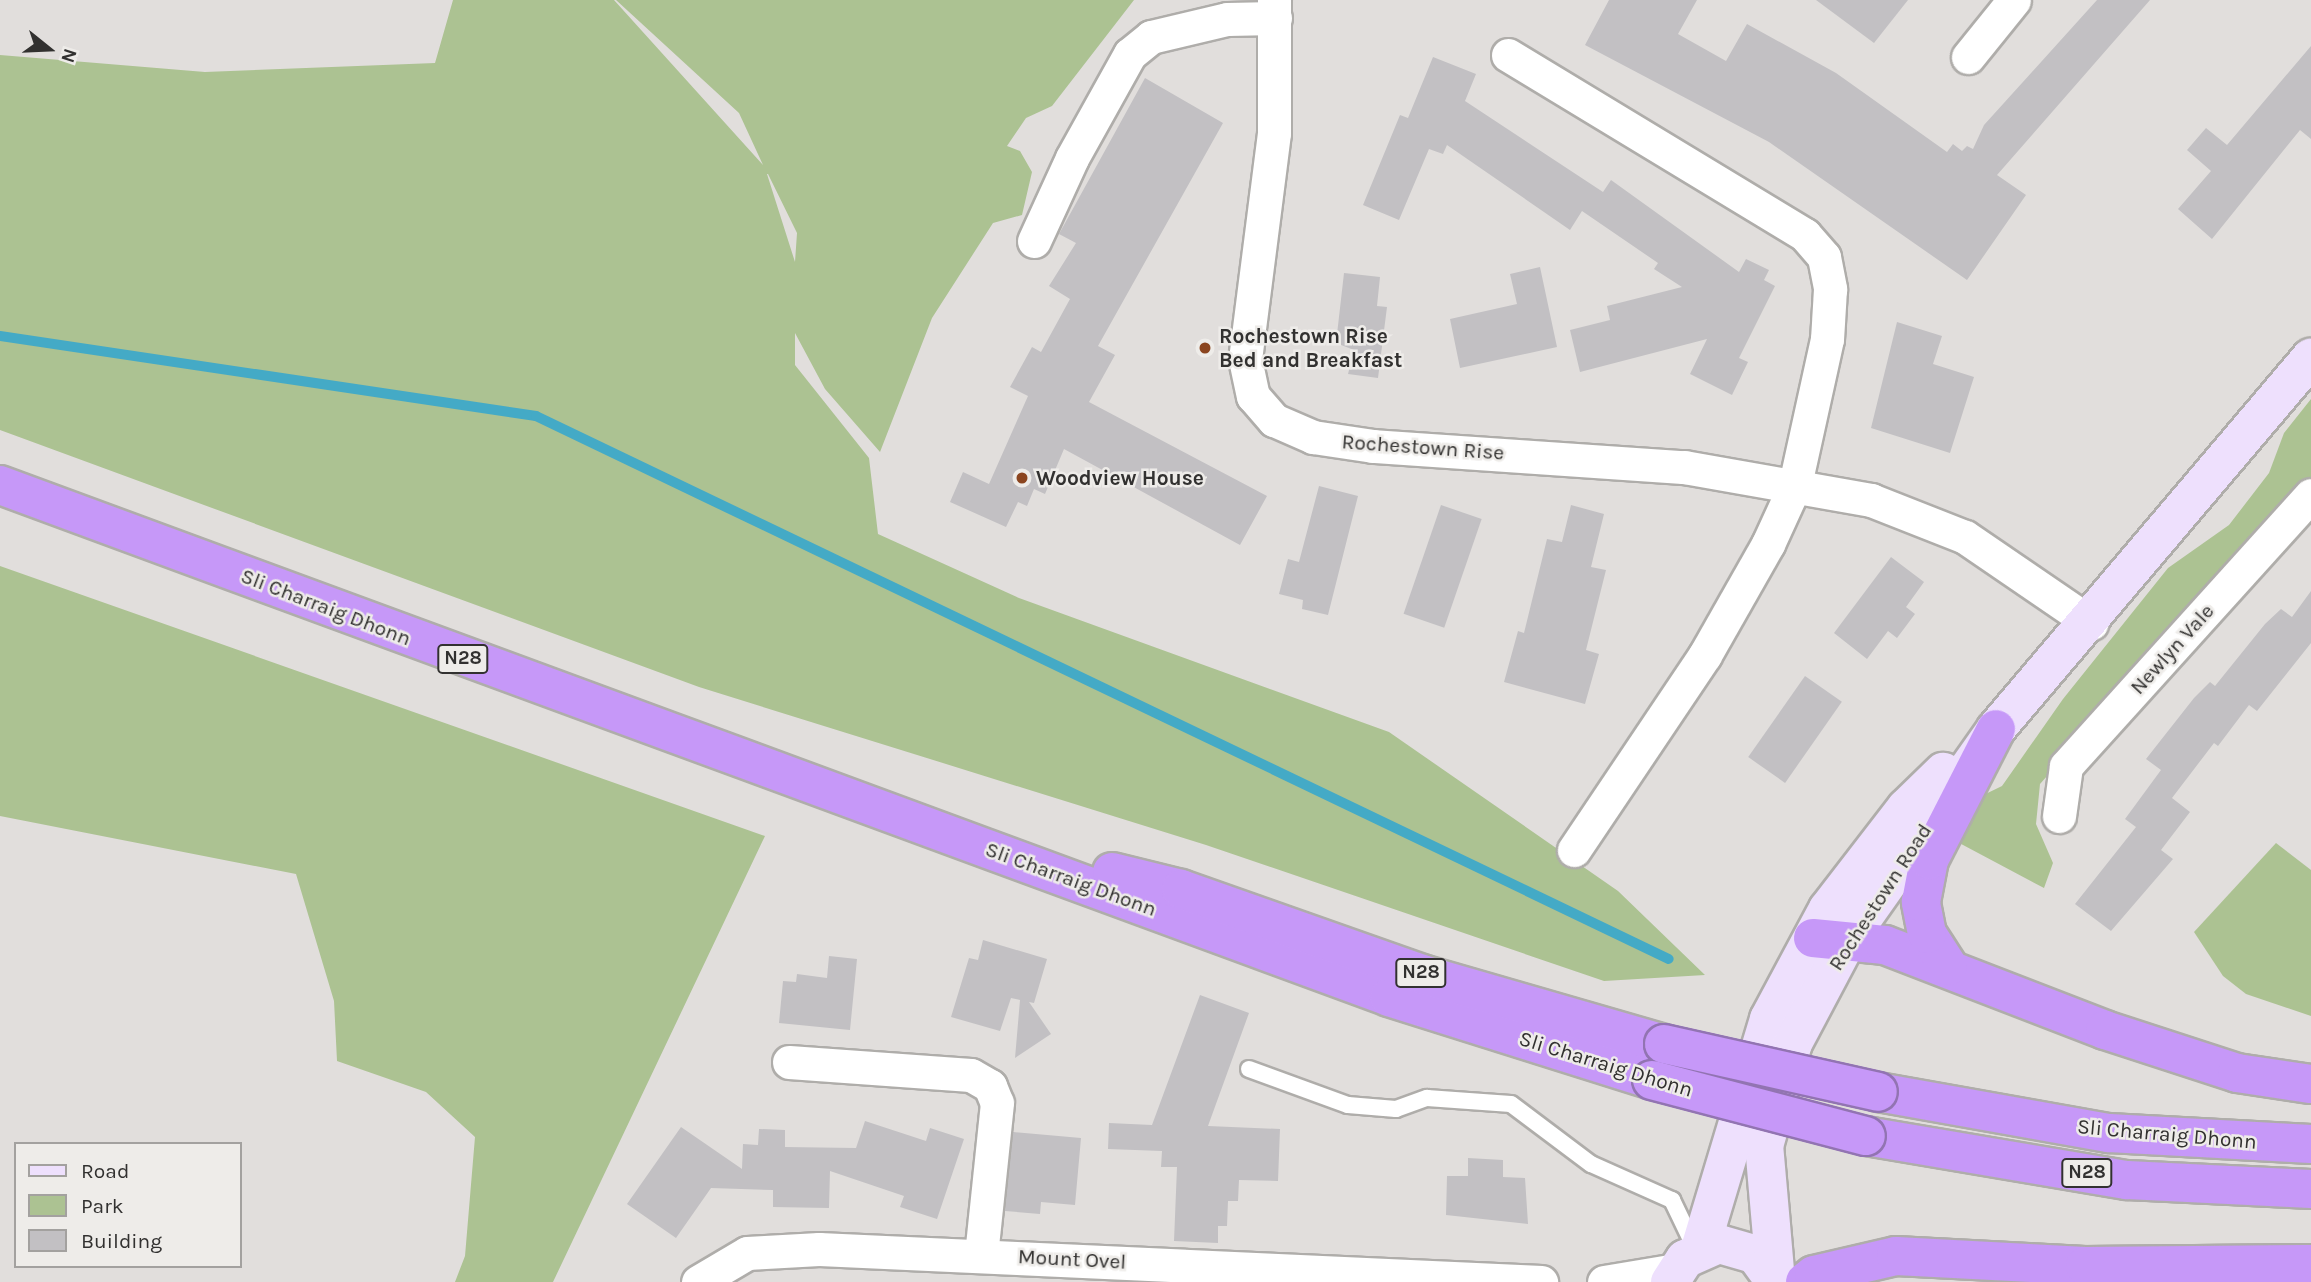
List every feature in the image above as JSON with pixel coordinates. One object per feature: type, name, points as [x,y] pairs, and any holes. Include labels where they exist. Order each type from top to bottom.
[{"type":"highway","name":"Sli Charraig Dhonn","points":[[0,485],[1389,997],[1652,1080],[1866,1136],[2127,1180],[2311,1189]]},
{"type":"highway","points":[[1948,965],[1927,934],[1921,902],[1929,860],[1996,729]]},
{"type":"highway","name":"Sli Charraig Dhonn","points":[[929,827],[1181,889],[1422,974],[1664,1044],[1878,1092],[2109,1133],[2311,1144]]},
{"type":"highway","points":[[1830,939],[1885,945],[1948,965],[2118,1034],[2238,1073],[2311,1084]]},
{"type":"highway","points":[[1805,1282],[1814,1275],[1896,1256],[2085,1266],[2311,1264]]},
{"type":"main road","name":"Rochestown Road","points":[[1775,1282],[1764,1146],[1793,1043],[1830,939],[1828,909],[1906,808],[1996,729],[2091,623],[2311,358]]},
{"type":"main road","name":"Rochestown Road","points":[[1686,1263],[1769,1019],[1830,939]]},
{"type":"main road","points":[[1686,1263],[1738,1246],[1755,1254],[1775,1282]]},
{"type":"street","points":[[1968,57],[2014,0]]},
{"type":"street","points":[[1034,241],[1072,158],[1130,54],[1151,37],[1275,9]]},
{"type":"street","name":"Rochestown Rise","points":[[1275,9],[1275,133],[1245,359],[1253,396],[1274,420],[1313,437],[1373,446],[1671,466],[1871,500],[1965,537],[2091,623]]},
{"type":"street","points":[[1508,55],[1804,235],[1824,257],[1830,289],[1827,339],[1795,485],[1768,544],[1705,655],[1574,850]]},
{"type":"street","name":"Newlyn Vale","points":[[2059,816],[2066,766],[2311,495]]},
{"type":"street","points":[[789,1062],[971,1075],[990,1086],[997,1103],[981,1254]]},
{"type":"street","name":"Mount Ovel","points":[[698,1282],[747,1253],[981,1254],[1541,1282]]},
{"type":"street","points":[[1604,1282],[1686,1263]]},
{"type":"lane","points":[[1249,1069],[1348,1105],[1396,1109],[1427,1098],[1511,1104],[1591,1164],[1672,1200],[1686,1263]]},
{"type":"green space","points":[[453,0],[614,0],[763,165],[739,113],[616,0],[1134,0],[1052,106],[1026,118],[1007,146],[1020,151],[1032,172],[1022,215],[993,223],[932,318],[880,452],[825,389],[795,333],[795,365],[869,458],[878,534],[1019,598],[1389,732],[1618,891],[1705,975],[1604,981],[1206,845],[699,687],[0,430],[0,55],[205,72],[435,63]],"holes":[[[767,174],[768,174],[797,233],[795,262]]]},
{"type":"green space","points":[[2311,399],[2311,477],[2040,784],[2036,824],[2053,863],[2044,888],[1948,837],[1967,803],[2002,786],[2063,699],[2168,568],[2229,525],[2269,473],[2284,433]]},
{"type":"green space","points":[[0,566],[765,836],[553,1282],[455,1282],[465,1256],[475,1137],[426,1092],[337,1061],[334,1001],[296,874],[0,816]]},
{"type":"green space","points":[[2276,843],[2311,870],[2311,1016],[2246,994],[2223,976],[2194,932]]},
{"type":"building","points":[[1609,0],[1697,0],[1678,34],[1726,61],[1747,24],[1836,73],[1947,152],[1953,144],[1962,151],[1967,146],[1973,149],[1984,125],[2097,0],[2150,0],[1997,175],[2026,195],[1967,280],[1769,142],[1585,45]]},
{"type":"building","points":[[1816,0],[1908,0],[1874,43]]},
{"type":"building","points":[[2311,46],[2311,139],[2300,130],[2212,239],[2178,209],[2211,171],[2187,150],[2206,128],[2227,145]]},
{"type":"building","points":[[1433,57],[1476,74],[1465,101],[1603,192],[1611,180],[1739,272],[1746,259],[1769,270],[1764,280],[1775,286],[1739,358],[1748,362],[1732,395],[1690,374],[1707,339],[1580,372],[1570,330],[1610,320],[1607,306],[1682,287],[1654,269],[1658,263],[1582,211],[1570,230],[1447,145],[1443,154],[1429,149],[1399,220],[1363,205],[1400,115],[1408,118]]},
{"type":"building","points":[[1145,78],[1223,123],[1098,346],[1115,355],[1089,402],[1267,496],[1240,545],[1064,449],[1045,494],[1034,489],[1027,506],[1018,502],[1006,527],[950,502],[963,472],[989,484],[1028,396],[1010,387],[1032,347],[1041,352],[1070,299],[1049,286],[1076,243],[1059,234]]},
{"type":"building","points":[[1540,267],[1557,347],[1460,368],[1450,319],[1517,304],[1510,274]]},
{"type":"building","points":[[1344,273],[1380,277],[1377,306],[1387,307],[1378,378],[1348,374],[1354,350],[1336,343]]},
{"type":"building","points":[[1897,322],[1942,336],[1933,364],[1974,377],[1950,453],[1871,428]]},
{"type":"building","points":[[1319,486],[1358,496],[1328,615],[1302,609],[1303,600],[1279,594],[1288,559],[1299,562]]},
{"type":"building","points":[[1441,505],[1482,519],[1444,628],[1404,614]]},
{"type":"building","points":[[1571,505],[1604,514],[1591,567],[1606,570],[1586,650],[1599,654],[1585,704],[1504,682],[1518,631],[1524,633],[1547,539],[1562,542]]},
{"type":"building","points":[[1891,557],[1924,582],[1906,607],[1915,614],[1897,638],[1888,631],[1867,659],[1834,633]]},
{"type":"building","points":[[2311,591],[2311,643],[2257,711],[2249,705],[2218,746],[2214,743],[2172,798],[2190,812],[2161,850],[2173,859],[2111,931],[2075,904],[2136,827],[2125,819],[2161,770],[2146,759],[2194,698],[2210,682],[2215,686],[2265,624],[2281,609],[2292,617]]},
{"type":"building","points":[[1805,676],[1842,702],[1785,783],[1748,757]]},
{"type":"building","points":[[983,940],[1047,959],[1034,1003],[1029,1002],[1051,1034],[1015,1058],[1020,1000],[1011,998],[1000,1031],[951,1017],[969,958],[978,960]]},
{"type":"building","points":[[829,956],[857,959],[850,1030],[779,1023],[783,981],[796,982],[797,974],[827,978]]},
{"type":"building","points":[[1200,995],[1249,1013],[1208,1126],[1280,1129],[1278,1181],[1239,1180],[1238,1201],[1228,1201],[1227,1226],[1218,1226],[1218,1243],[1174,1241],[1177,1167],[1161,1167],[1162,1151],[1108,1149],[1109,1123],[1152,1125]]},
{"type":"building","points":[[865,1121],[926,1141],[930,1128],[964,1139],[937,1219],[900,1207],[904,1196],[830,1171],[829,1208],[773,1207],[773,1190],[711,1188],[676,1238],[627,1204],[681,1127],[742,1169],[743,1144],[758,1145],[759,1129],[785,1130],[785,1147],[856,1148]]},
{"type":"building","points":[[1013,1132],[1081,1138],[1075,1205],[1041,1202],[1040,1214],[1005,1211]]},
{"type":"building","points":[[1468,1158],[1503,1160],[1503,1177],[1525,1178],[1528,1224],[1446,1215],[1447,1176],[1468,1176]]},
{"type":"waterway","points":[[0,336],[536,416],[1669,959]]},
{"type":"place","name":"Rochestown Rise Bed and Breakfast","points":[[1205,348]]},
{"type":"place","name":"Woodview House","points":[[1022,478]]}]
